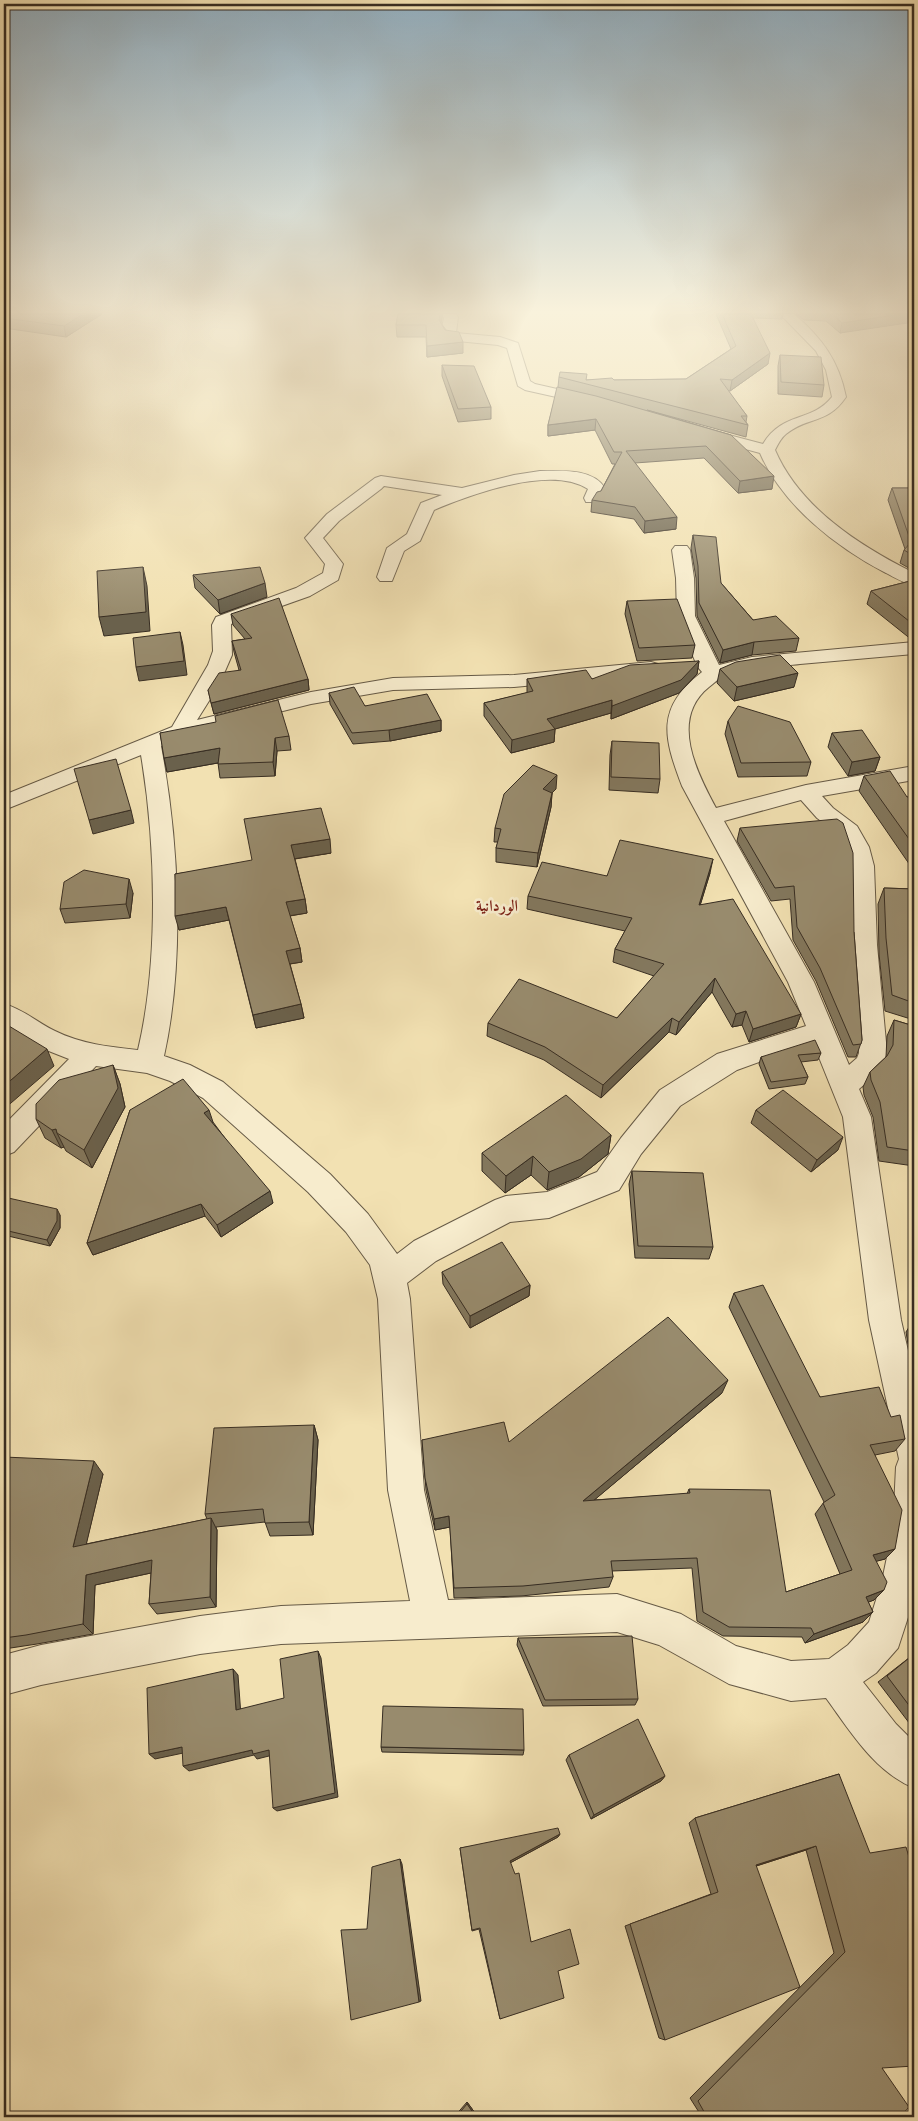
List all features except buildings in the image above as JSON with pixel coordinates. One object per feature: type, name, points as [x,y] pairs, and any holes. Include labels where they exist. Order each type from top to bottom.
[{"type":"street","points":[[767,450],[776,435],[783,428],[824,413]]},
{"type":"street","points":[[695,431],[767,450]]},
{"type":"street","points":[[767,450],[775,469],[787,485],[832,532],[863,554],[914,580]]},
{"type":"street","points":[[386,577],[396,548],[414,537],[426,508],[461,493],[492,483],[532,477],[577,476],[596,488],[592,498]]},
{"type":"street","points":[[180,731],[222,658],[224,644],[220,627],[223,621],[303,592],[332,576],[334,564],[314,538],[315,533],[325,524],[381,481],[461,493]]},
{"type":"street","points":[[681,550],[685,578],[686,616],[711,669]]},
{"type":"street","points":[[4,803],[180,731],[311,698],[375,686],[514,680],[676,666],[711,669],[752,663],[914,648]]},
{"type":"street","points":[[711,669],[696,686],[680,712],[677,737],[680,752],[693,786],[751,888],[801,982],[857,1117],[870,1199],[885,1320],[914,1452]]},
{"type":"street","points":[[149,1062],[157,1030],[166,886],[161,810],[150,742]]},
{"type":"street","points":[[710,817],[806,792],[914,773]]},
{"type":"street","points":[[806,792],[825,813],[849,831],[858,846],[862,866],[880,1021],[869,1064],[845,1085]]},
{"type":"street","points":[[4,1014],[46,1039],[90,1055],[149,1062],[202,1083],[254,1125],[319,1183],[357,1223],[383,1258],[390,1277],[394,1299],[406,1490],[433,1620]]},
{"type":"street","points":[[390,1277],[425,1251],[506,1209],[549,1206],[608,1182],[631,1146],[670,1098],[727,1062],[784,1042],[822,1033]]},
{"type":"street","points":[[4,1144],[90,1055]]},
{"type":"street","points":[[4,1675],[50,1663],[200,1635],[281,1625],[617,1614],[667,1628],[729,1664],[791,1681],[835,1678],[862,1659],[884,1634],[901,1581],[911,1528],[914,1467]]},
{"type":"street","points":[[835,1678],[885,1740],[906,1762],[914,1767]]},
{"type":"district","name":"الوردانية","points":[[497,906]]}]
